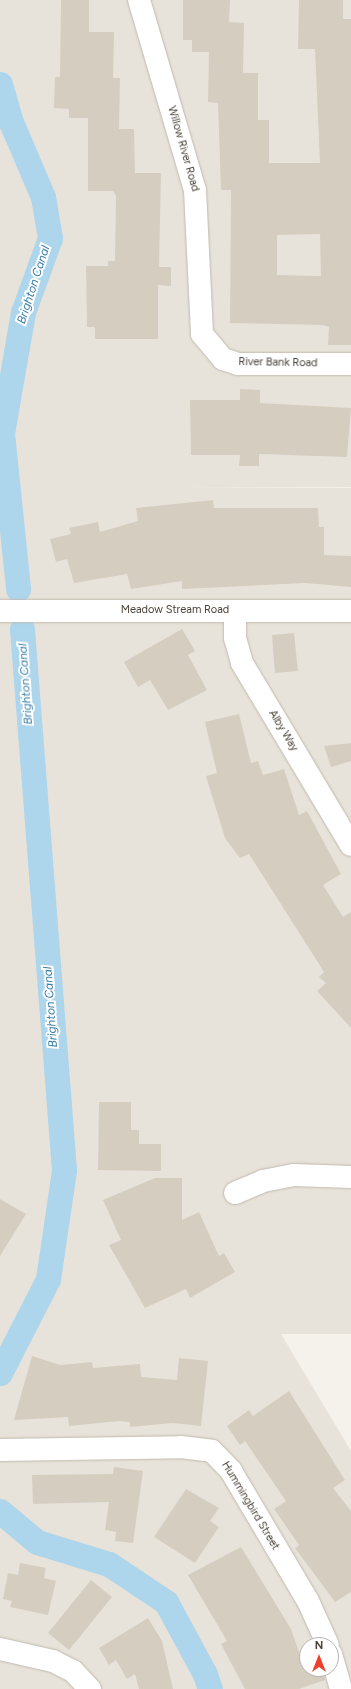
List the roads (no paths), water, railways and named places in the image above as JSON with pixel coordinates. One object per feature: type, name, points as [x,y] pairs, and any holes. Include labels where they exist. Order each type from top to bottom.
[{"type":"street","name":"Willow River Road","points":[[139,0],[196,190],[200,320],[202,334],[210,348]]},
{"type":"street","name":"River Bank Road","points":[[210,348],[223,359],[238,364],[351,364]]},
{"type":"street","name":"Meadow Stream Road","points":[[0,611],[351,610]]},
{"type":"street","name":"Alby Way","points":[[234,611],[234,638],[242,663],[351,845]]},
{"type":"street","points":[[235,1193],[263,1181],[294,1175],[351,1177]]},
{"type":"street","name":"Hummingbird Street","points":[[0,1450],[181,1447],[212,1451],[231,1471],[308,1601],[324,1637]]},
{"type":"street","points":[[0,1650],[53,1661],[73,1671],[90,1689]]},
{"type":"street","points":[[338,1677],[341,1689]]},
{"type":"waterway","name":"Brighton Canal","points":[[0,84],[11,122],[43,197],[50,238],[23,312],[2,433],[18,589]]},
{"type":"waterway","name":"Brighton Canal","points":[[0,1373],[48,1279],[64,1170],[22,629]]},
{"type":"waterway","name":"Brighton Canal","points":[[0,1511],[37,1542],[109,1564],[166,1602],[205,1674],[210,1689]]}]
